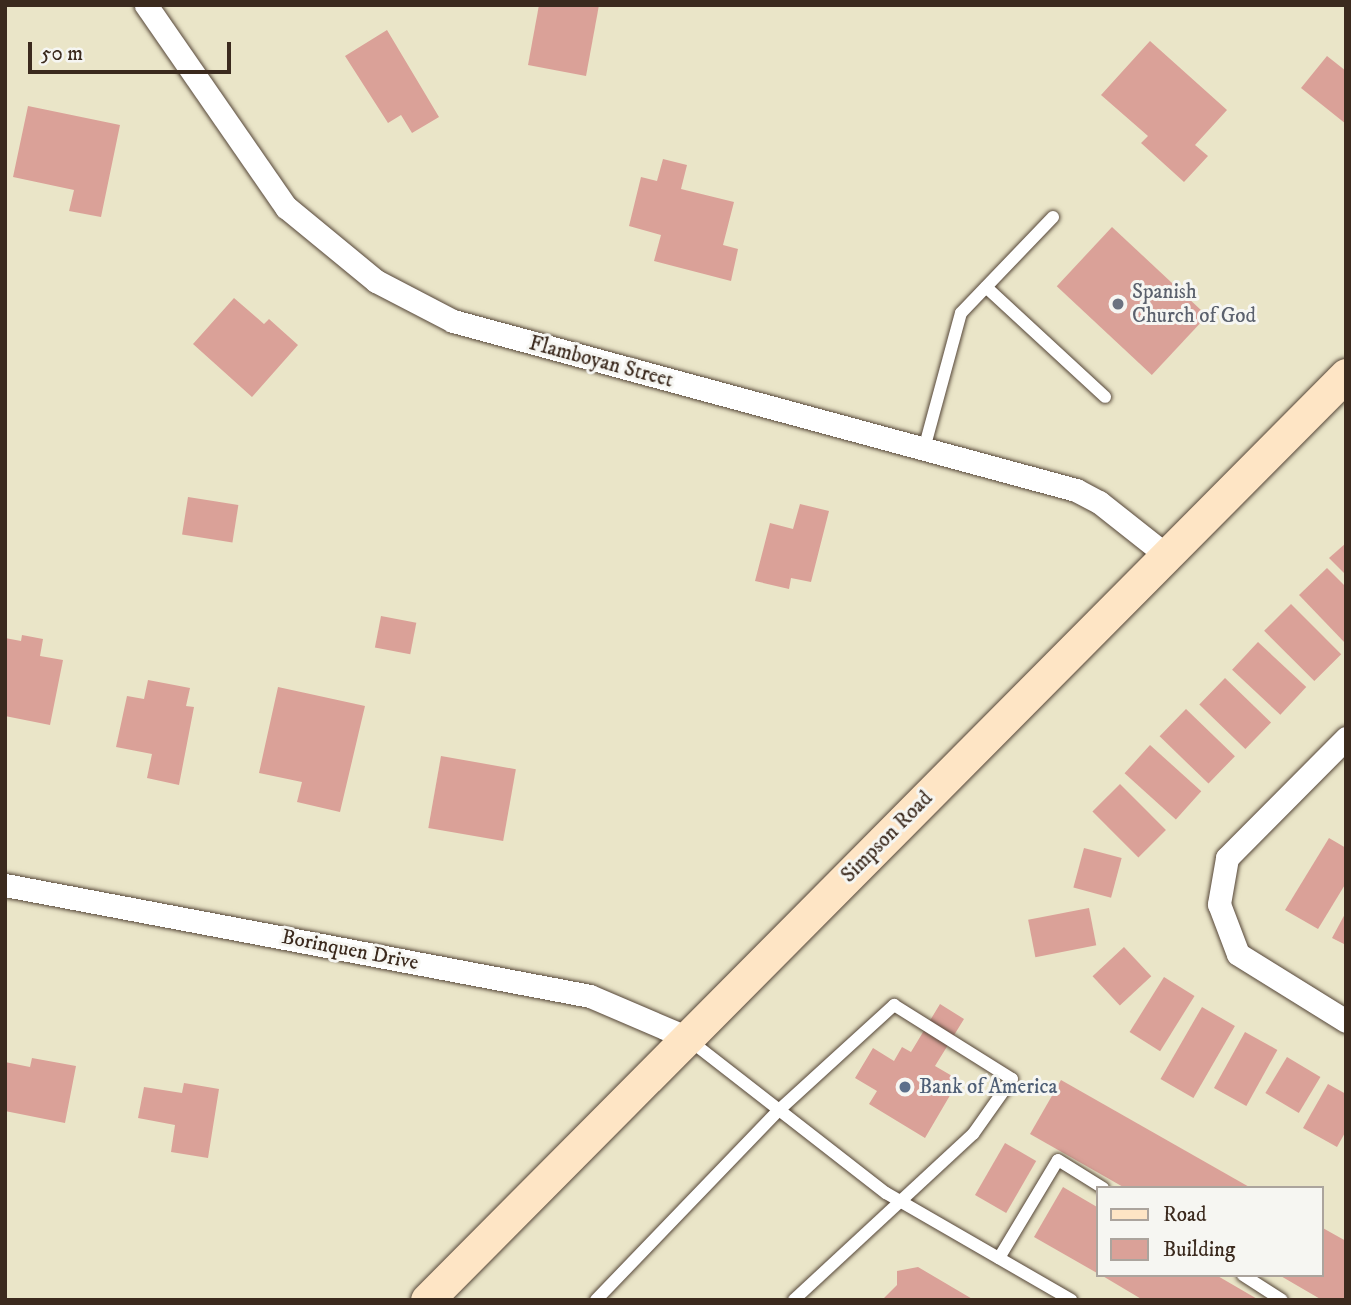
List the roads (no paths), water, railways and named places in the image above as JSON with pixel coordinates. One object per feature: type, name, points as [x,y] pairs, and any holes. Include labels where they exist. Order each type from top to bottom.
[{"type":"main road","name":"Simpson Road","points":[[427,1300],[1346,375]]},
{"type":"street","name":"Flamboyan Street","points":[[146,5],[286,207],[376,281],[453,321],[1076,491],[1098,502],[1166,555]]},
{"type":"street","points":[[1346,738],[1227,858],[1219,904],[1238,954],[1346,1021]]},
{"type":"street","name":"Borinquen Drive","points":[[5,885],[590,996],[688,1038]]},
{"type":"lane","points":[[924,449],[961,313],[1052,217]]},
{"type":"lane","points":[[986,287],[1105,397]]},
{"type":"lane","points":[[597,1300],[779,1110],[894,1005],[1012,1079],[973,1134],[794,1300]]},
{"type":"lane","points":[[688,1038],[899,1201],[1071,1300]]},
{"type":"lane","points":[[999,1258],[1058,1160],[1100,1186]]},
{"type":"lane","points":[[1246,1277],[1282,1300]]},
{"type":"place","name":"Spanish Church of God","points":[[1118,304]]},
{"type":"place","name":"Bank of America","points":[[905,1087]]}]
